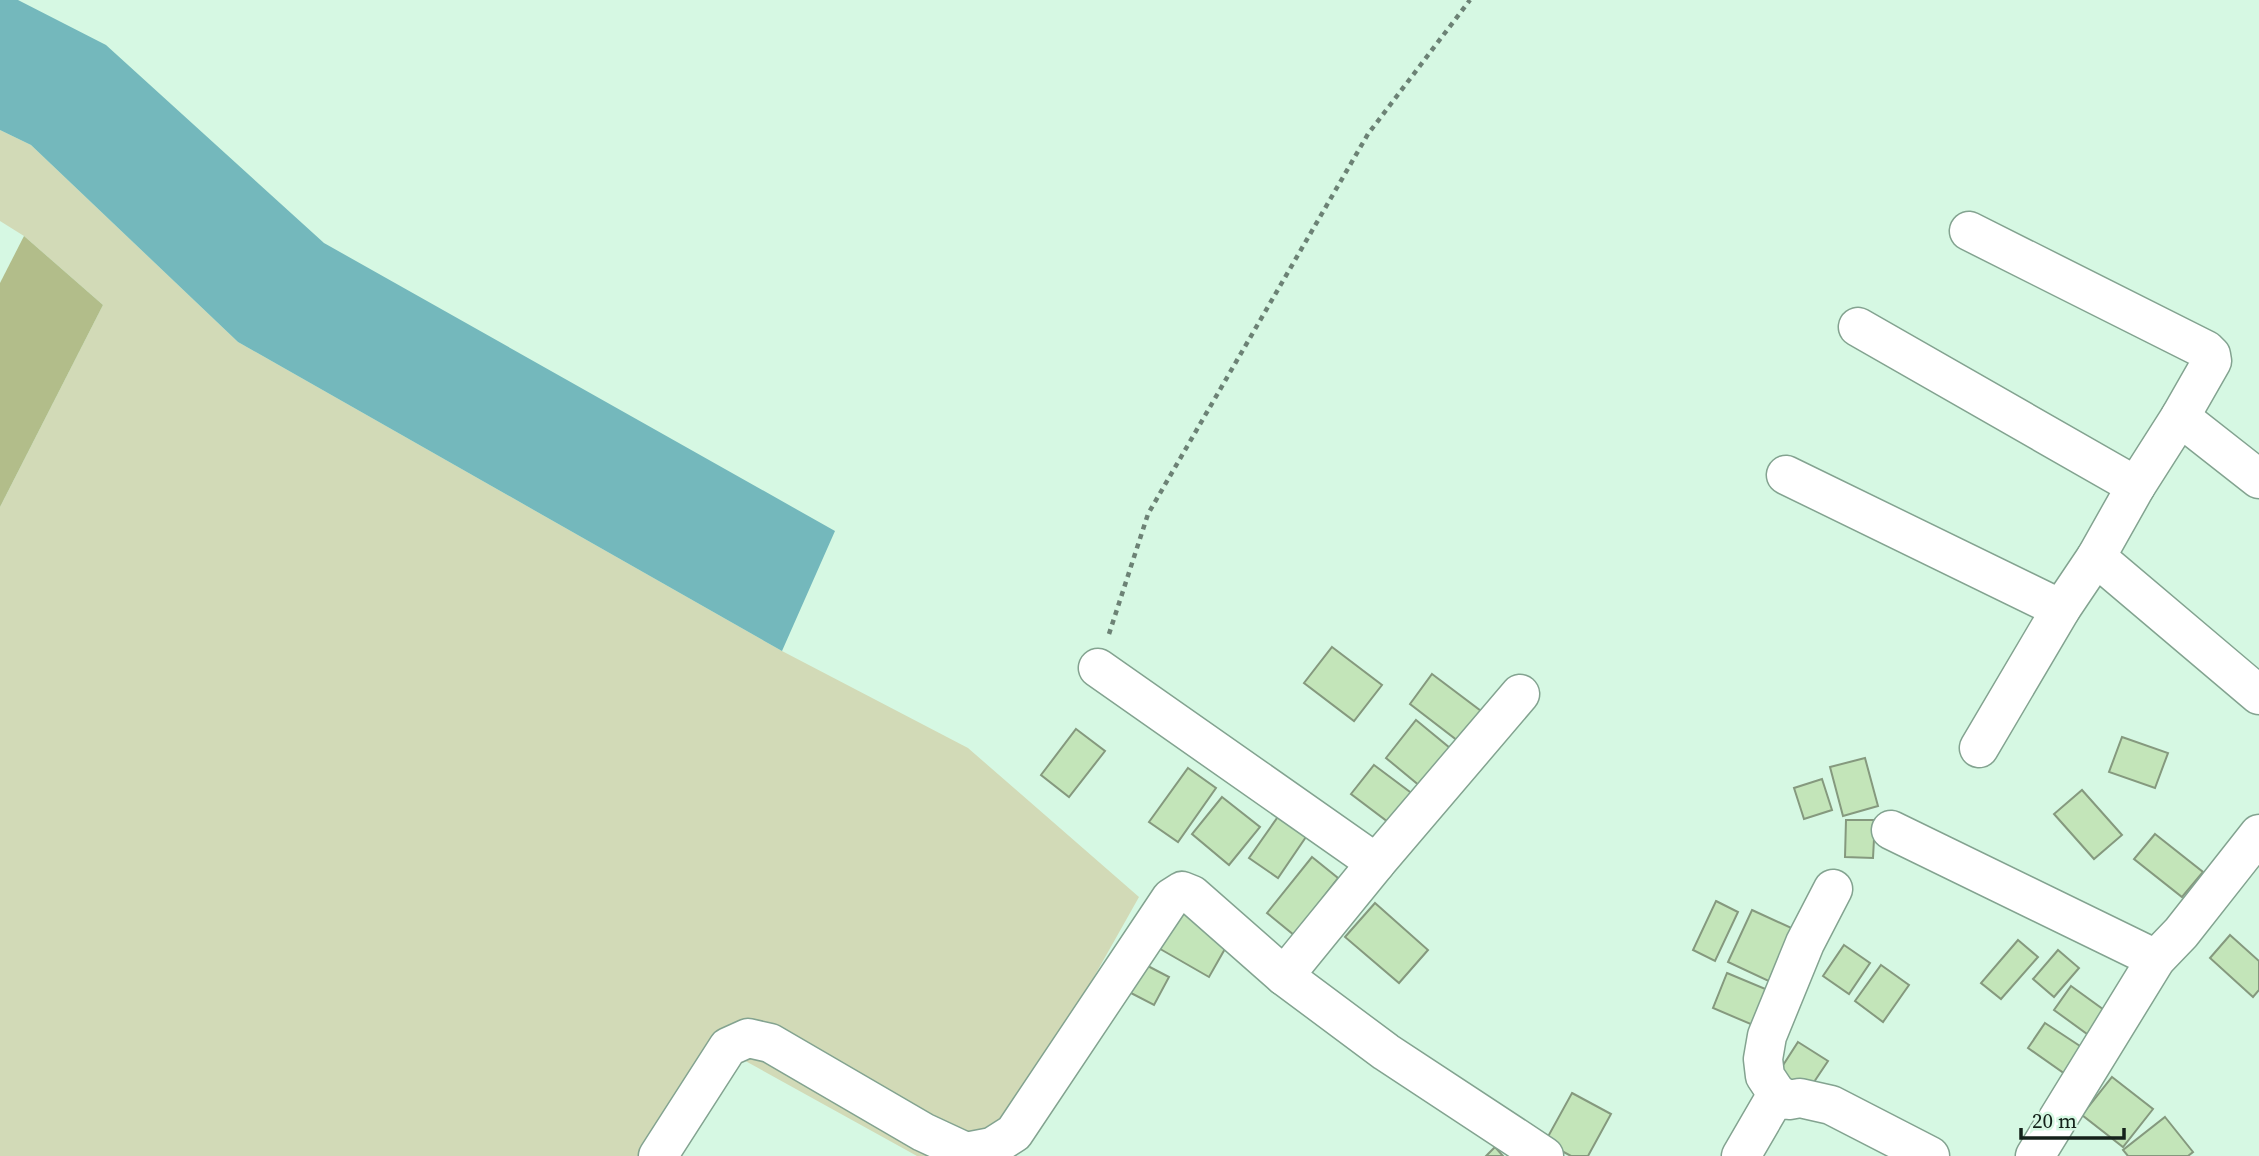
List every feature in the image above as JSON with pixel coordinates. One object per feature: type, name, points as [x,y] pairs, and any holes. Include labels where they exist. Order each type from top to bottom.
[{"type":"street","points":[[1969,231],[2211,355],[2212,360],[1979,748]]},
{"type":"street","points":[[1858,327],[2136,486]]},
{"type":"street","points":[[2180,417],[2259,479]]},
{"type":"street","points":[[1786,475],[2061,608]]},
{"type":"street","points":[[2096,556],[2259,695]]},
{"type":"street","points":[[1098,668],[1376,863]]},
{"type":"street","points":[[1284,976],[1520,694]]},
{"type":"street","points":[[1891,830],[2155,959]]},
{"type":"street","points":[[2035,1156],[2155,959],[2181,933],[2259,834]]},
{"type":"street","points":[[1833,889],[1805,943],[1767,1036],[1763,1059],[1766,1076],[1777,1094],[1789,1100],[1800,1098],[1831,1105],[1930,1156]]},
{"type":"street","points":[[658,1156],[728,1046],[748,1038],[770,1043],[923,1132],[966,1152],[990,1152],[1014,1133],[1171,898],[1182,891],[1192,895],[1284,976],[1385,1052],[1544,1156]]},
{"type":"street","points":[[1741,1156],[1777,1094]]},
{"type":"path","points":[[1098,668],[1148,514],[1368,134],[1470,0]]},
{"type":"green space","points":[[0,130],[31,145],[238,342],[782,651],[968,748],[1139,897],[993,1156],[917,1156],[740,1058],[679,1156],[0,1156],[0,507],[103,305],[24,236],[0,221]]},
{"type":"green space","points":[[24,236],[103,305],[0,507],[0,283]]},
{"type":"water","points":[[0,0],[18,0],[106,45],[324,243],[835,531],[782,651],[238,342],[31,145],[0,130]]},
{"type":"building","points":[[1332,647],[1382,685],[1354,721],[1304,683]]},
{"type":"building","points":[[1432,674],[1485,714],[1462,744],[1410,704]]},
{"type":"building","points":[[1416,720],[1456,753],[1426,791],[1386,758]]},
{"type":"building","points":[[1076,729],[1105,751],[1069,797],[1041,775]]},
{"type":"building","points":[[2122,737],[2168,753],[2155,788],[2109,772]]},
{"type":"building","points":[[1865,758],[1878,806],[1843,816],[1830,767]]},
{"type":"building","points":[[1374,765],[1418,798],[1396,828],[1351,794]]},
{"type":"building","points":[[1188,768],[1216,788],[1178,842],[1149,822]]},
{"type":"building","points":[[1822,779],[1832,810],[1804,819],[1794,788]]},
{"type":"building","points":[[2082,790],[2122,835],[2094,859],[2054,814]]},
{"type":"building","points":[[1222,797],[1260,827],[1229,865],[1192,834]]},
{"type":"building","points":[[1282,811],[1310,831],[1278,878],[1249,858]]},
{"type":"building","points":[[1846,820],[1875,820],[1873,858],[1845,857]]},
{"type":"building","points":[[2155,834],[2203,872],[2182,897],[2134,859]]},
{"type":"building","points":[[1312,857],[1338,878],[1294,935],[1267,913]]},
{"type":"building","points":[[1716,901],[1738,912],[1715,961],[1693,950]]},
{"type":"building","points":[[1375,903],[1428,950],[1399,983],[1345,937]]},
{"type":"building","points":[[1176,909],[1230,940],[1209,977],[1155,946]]},
{"type":"building","points":[[1752,910],[1798,931],[1775,984],[1728,962]]},
{"type":"building","points":[[2230,935],[2259,961],[2259,990],[2253,997],[2210,958]]},
{"type":"building","points":[[2018,940],[2038,957],[2001,999],[1981,983]]},
{"type":"building","points":[[1844,945],[1870,963],[1849,994],[1823,976]]},
{"type":"building","points":[[2058,950],[2079,968],[2054,997],[2033,979]]},
{"type":"building","points":[[1144,964],[1169,977],[1154,1005],[1129,992]]},
{"type":"building","points":[[1881,965],[1909,985],[1883,1022],[1855,1001]]},
{"type":"building","points":[[1727,973],[1775,993],[1760,1028],[1713,1008]]},
{"type":"building","points":[[2071,986],[2111,1015],[2094,1039],[2054,1010]]},
{"type":"building","points":[[2045,1023],[2086,1050],[2068,1076],[2028,1048]]},
{"type":"building","points":[[1798,1042],[1828,1061],[1808,1091],[1778,1073]]},
{"type":"building","points":[[2112,1077],[2153,1109],[2123,1147],[2082,1115]]},
{"type":"building","points":[[1572,1093],[1611,1114],[1588,1156],[1571,1156],[1545,1142]]},
{"type":"building","points":[[2165,1117],[2193,1152],[2188,1156],[2128,1156],[2123,1150]]},
{"type":"building","points":[[1495,1147],[1503,1156],[1486,1156]]}]
